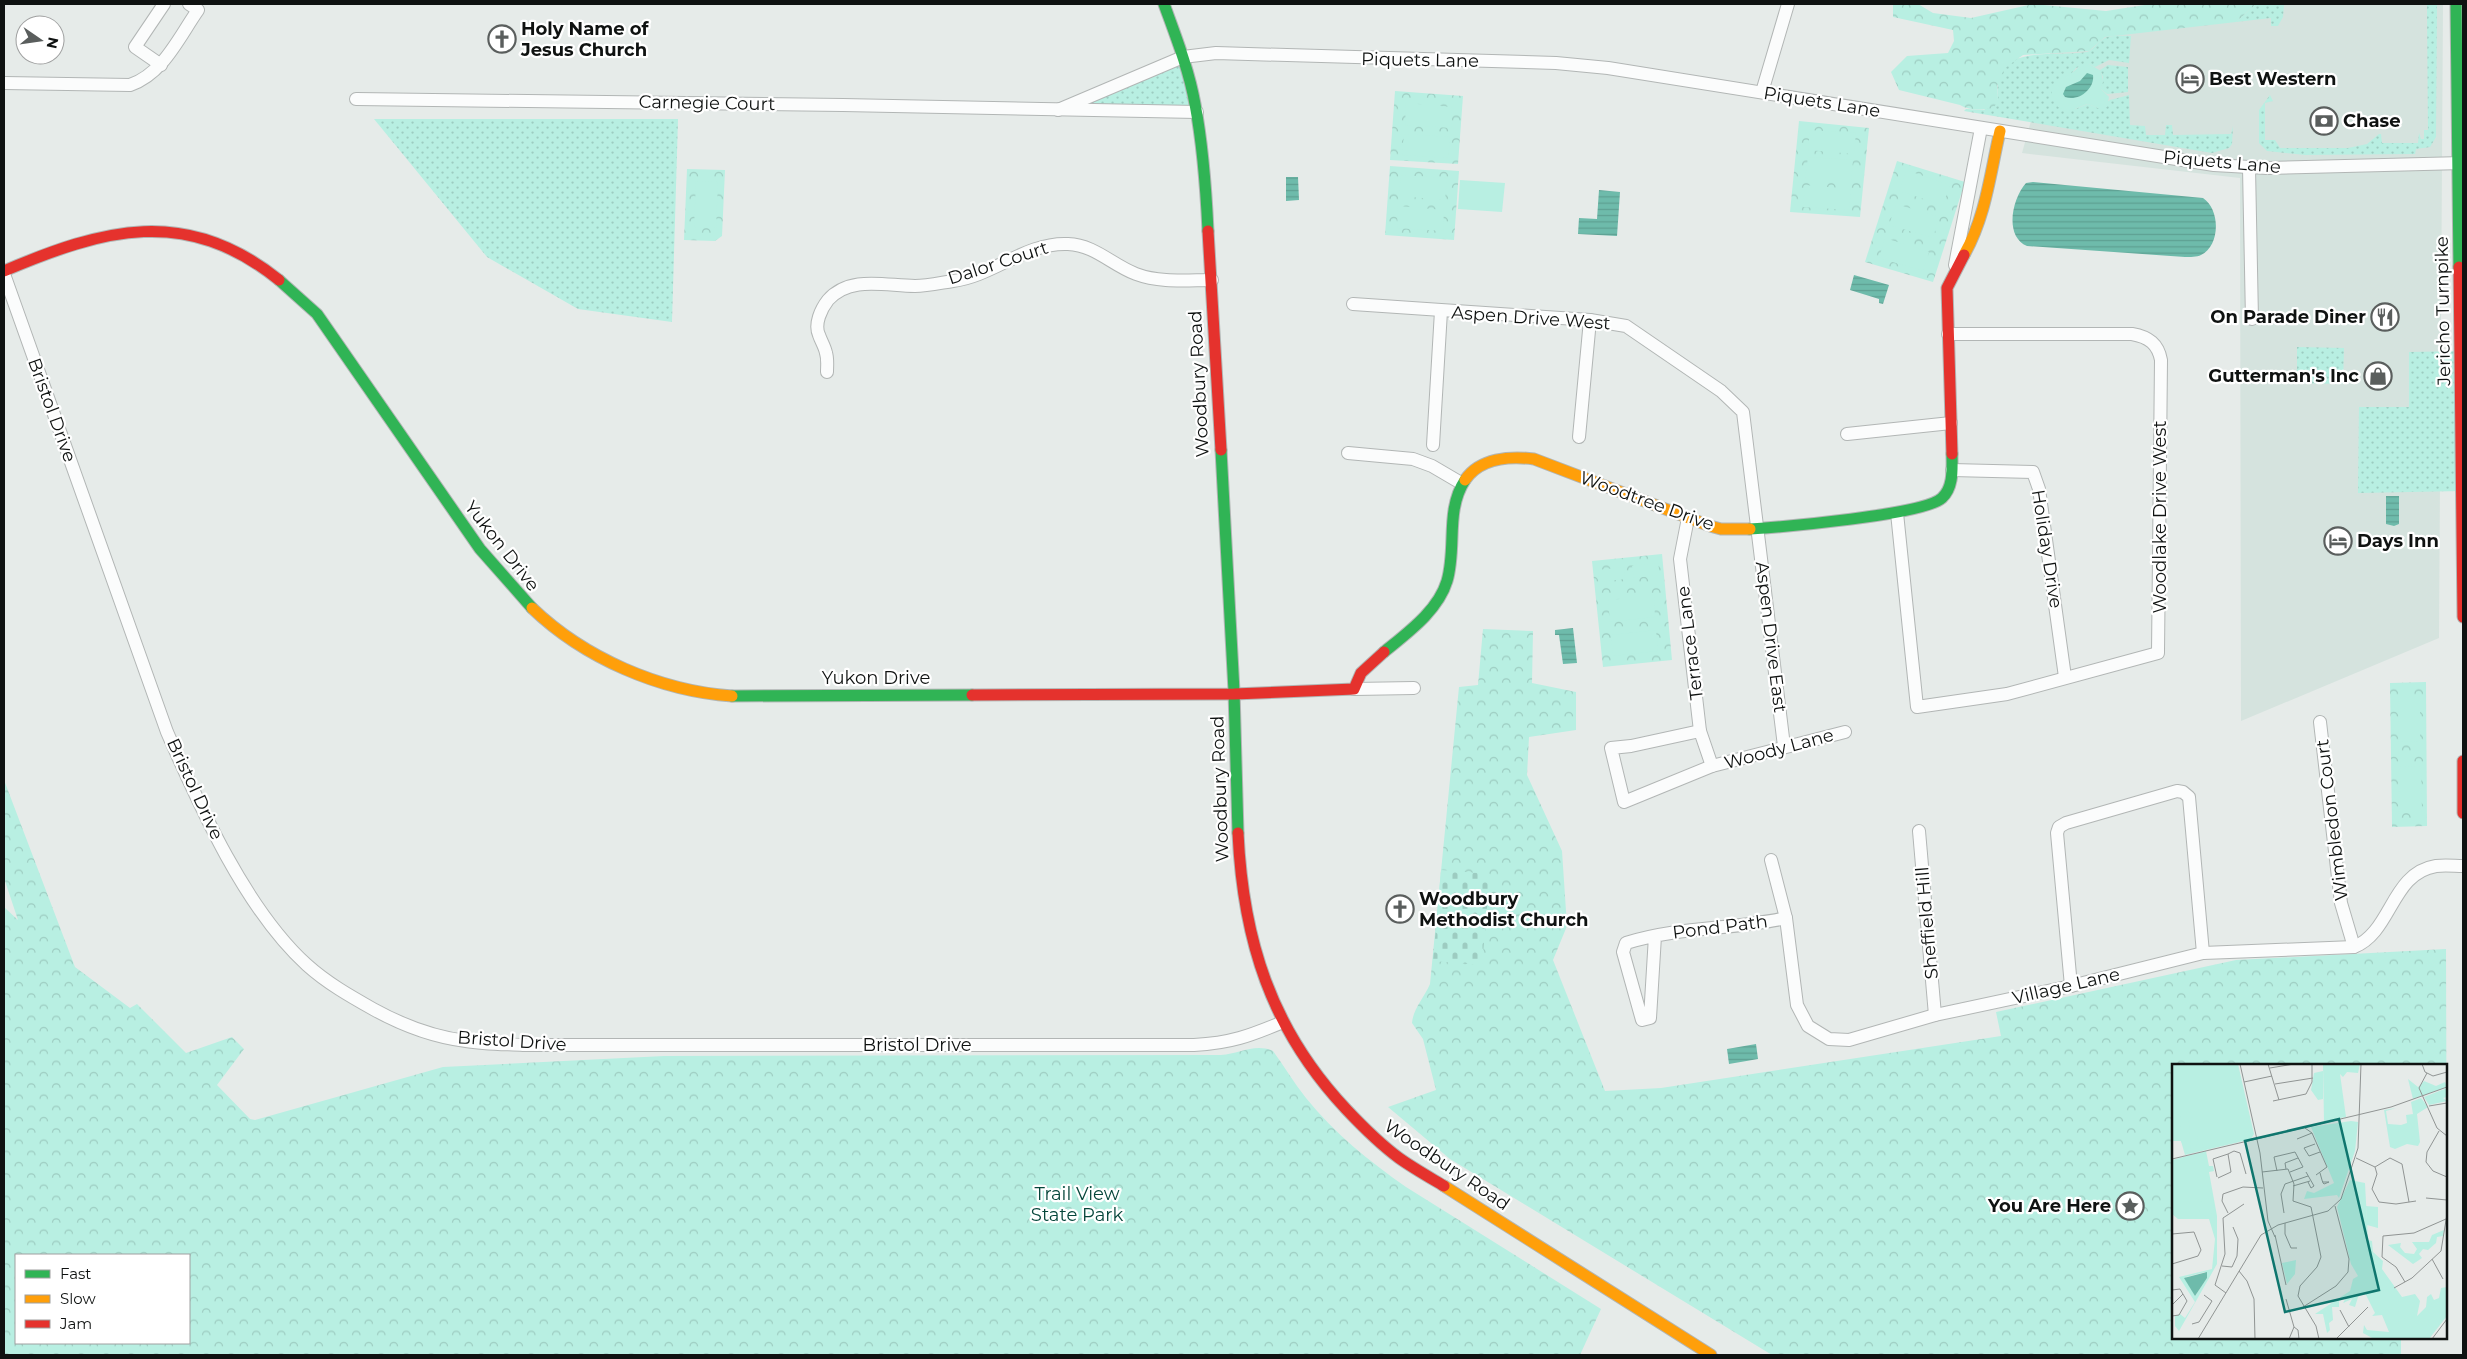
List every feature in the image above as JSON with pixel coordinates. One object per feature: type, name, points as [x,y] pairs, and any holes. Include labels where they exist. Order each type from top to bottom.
[{"type":"street","points":[[161,65],[135,47],[164,4]]},
{"type":"street","points":[[4,83],[130,85],[144,80],[161,65],[198,10],[189,4]]},
{"type":"street","name":"Woodbury Road","points":[[1164,4],[1183,57],[1197,112],[1205,180],[1234,694],[1240,871],[1246,916],[1262,975],[1299,1052],[1327,1090],[1368,1132],[1398,1156],[1711,1355]]},
{"type":"street","points":[[1762,92],[1788,4]]},
{"type":"street","name":"Jericho Turnpike","points":[[2456,4],[2461,163],[2463,617]]},
{"type":"street","name":"Piquets Lane","points":[[1183,57],[1216,53],[1556,63],[1608,68],[2214,165],[2249,168],[2461,163]]},
{"type":"street","name":"Carnegie Court","points":[[1058,110],[1183,57]]},
{"type":"street","name":"Carnegie Court","points":[[356,99],[843,105],[1197,112]]},
{"type":"street","name":"Woodtree Drive","points":[[1954,271],[1980,128]]},
{"type":"street","name":"Woodtree Drive","points":[[1461,483],[1484,465],[1492,462],[1508,457],[1536,459],[1723,530],[1897,513],[1931,505],[1939,501],[1950,484],[1952,470],[1947,288],[1977,229],[1986,204],[2000,131]]},
{"type":"street","points":[[2249,168],[2252,318]]},
{"type":"street","name":"Yukon Drive","points":[[4,272],[75,242],[128,232],[171,232],[206,239],[239,252],[260,265],[295,291],[317,314],[479,550],[511,590],[561,634],[597,656],[636,674],[677,687],[730,696],[1234,694]]},
{"type":"street","name":"Dalor Court","points":[[827,372],[826,352],[818,333],[818,321],[821,311],[829,300],[840,290],[851,286],[875,284],[916,286],[956,281],[987,271],[1034,250],[1063,244],[1094,250],[1137,275],[1159,280],[1212,280]]},
{"type":"street","name":"Bristol Drive","points":[[4,272],[167,732],[190,783],[215,835],[277,933],[306,965],[341,992],[391,1019],[422,1031],[466,1041],[523,1045],[1221,1044],[1238,1040],[1283,1022]]},
{"type":"street","name":"Aspen Drive West","points":[[1353,304],[1590,320],[1626,326],[1722,391],[1743,412],[1758,528]]},
{"type":"street","points":[[1432,445],[1441,311]]},
{"type":"street","points":[[1579,437],[1590,320]]},
{"type":"street","name":"Woodlake Drive West","points":[[1897,513],[1917,707],[2007,694],[2065,677],[2158,654],[2159,352],[2152,341],[2132,334],[1948,334]]},
{"type":"street","points":[[1847,434],[1951,424]]},
{"type":"street","points":[[1348,453],[1413,459],[1432,466],[1461,483],[1452,514],[1448,577],[1440,596],[1403,637],[1365,668],[1357,678],[1354,689]]},
{"type":"street","name":"Holiday Drive","points":[[1952,470],[2033,472],[2039,489],[2065,677]]},
{"type":"street","name":"Terrace Lane","points":[[1688,518],[1680,559],[1700,731],[1712,766]]},
{"type":"street","name":"Aspen Drive East","points":[[1758,528],[1784,746]]},
{"type":"street","points":[[1234,694],[1414,688]]},
{"type":"street","name":"Wimbledon Court","points":[[2320,722],[2341,903],[2354,947]]},
{"type":"street","name":"Woody Lane","points":[[1700,731],[1631,746],[1610,748],[1624,802],[1712,766],[1784,746],[1845,732]]},
{"type":"street","points":[[2463,761],[2463,813]]},
{"type":"street","points":[[2071,986],[2057,833],[2060,827],[2066,823],[2177,791],[2183,792],[2189,797],[2203,953]]},
{"type":"street","name":"Sheffield Hill","points":[[1919,831],[1935,1015]]},
{"type":"street","name":"Village Lane","points":[[1771,860],[1786,918],[1798,1006],[1808,1026],[1829,1039],[1849,1040],[1935,1015],[2071,986],[2203,953],[2354,947]]},
{"type":"street","points":[[2354,947],[2362,944],[2377,929],[2402,888],[2418,872],[2436,866],[2463,866]]},
{"type":"street","name":"Pond Path","points":[[1655,936],[1650,1018],[1642,1020],[1623,952],[1626,943],[1655,936],[1681,930],[1786,918]]},
{"type":"shaded area","points":[[2254,4],[2443,4],[2439,638],[2241,721],[2240,178],[2022,153],[2056,32]]},
{"type":"shaded area","points":[[2087,73],[2093,75],[2093,80],[2085,93],[2075,98],[2065,97],[2063,94],[2066,87],[2080,81]]},
{"type":"shaded area","points":[[1286,177],[1298,177],[1299,200],[1286,201]]},
{"type":"shaded area","points":[[2033,182],[2203,198],[2213,211],[2216,228],[2215,236],[2207,250],[2199,256],[2191,257],[2027,246],[2015,234],[2013,217],[2014,207],[2021,190],[2026,183]]},
{"type":"shaded area","points":[[1599,190],[1620,192],[1617,236],[1578,234],[1579,218],[1597,219]]},
{"type":"shaded area","points":[[1854,275],[1889,285],[1883,304],[1879,303],[1879,299],[1850,290]]},
{"type":"shaded area","points":[[2386,496],[2399,496],[2399,524],[2394,526],[2386,524]]},
{"type":"shaded area","points":[[1573,628],[1577,663],[1563,664],[1559,635],[1555,635],[1555,630]]},
{"type":"shaded area","points":[[1756,1044],[1758,1059],[1729,1064],[1727,1049]]},
{"type":"green space","points":[[1893,4],[1918,4],[1933,13],[1971,18],[2033,4],[2106,11],[2151,4],[2256,4],[2236,22],[2105,37],[2089,51],[2023,55],[2005,68],[1997,86],[1998,99],[1994,108],[1981,110],[1899,90],[1891,72],[1907,56],[1948,53],[1954,41],[1953,30],[1893,17]]},
{"type":"green space","points":[[2256,4],[2290,4],[2284,5],[2283,17],[2278,26],[2271,26],[2271,18],[2236,22]]},
{"type":"green space","points":[[2427,4],[2437,4],[2436,137],[2430,147],[2416,149],[2415,154],[2305,155],[2267,151],[2259,143],[2259,110],[2270,95],[2273,101],[2265,103],[2265,140],[2275,140],[2280,148],[2348,148],[2367,144],[2379,134],[2381,134],[2382,143],[2418,143],[2419,133],[2421,139],[2424,139],[2424,130],[2428,130]]},
{"type":"green space","points":[[2131,36],[2129,63],[2109,60],[2095,67],[2089,64],[2076,68],[2072,73],[2075,109],[2088,104],[2098,108],[2110,100],[2129,95],[2130,125],[2145,126],[2146,135],[2165,135],[2166,125],[2172,125],[2173,135],[2231,134],[2233,126],[2232,144],[2229,148],[2212,153],[1964,111],[1966,109],[1984,110],[1998,99],[1998,81],[2004,68],[2014,60],[2042,54],[2087,52],[2108,37]]},
{"type":"green space","points":[[1182,59],[1195,111],[1064,109]]},
{"type":"green space","points":[[2082,64],[2089,64],[2101,71],[2103,82],[2101,89],[2109,97],[2107,107],[2098,108],[2088,104],[2065,110],[2056,105],[2052,96],[2055,83],[2060,78],[2072,73]]},
{"type":"green space","points":[[2108,65],[2128,67],[2128,92],[2107,94],[2101,89],[2103,77],[2100,70]]},
{"type":"green space","points":[[1395,91],[1463,96],[1458,164],[1390,160]]},
{"type":"green space","points":[[1406,103],[1452,107],[1451,128],[1405,125]]},
{"type":"green space","points":[[374,119],[678,119],[672,322],[578,309],[487,257]]},
{"type":"green space","points":[[1799,121],[1869,128],[1860,217],[1790,212]]},
{"type":"green space","points":[[1810,130],[1856,133],[1854,154],[1808,150]]},
{"type":"green space","points":[[1404,134],[1450,137],[1448,158],[1402,155]]},
{"type":"green space","points":[[1808,157],[1853,160],[1851,182],[1805,178]]},
{"type":"green space","points":[[1897,161],[1965,182],[1933,282],[1865,262]]},
{"type":"green space","points":[[1390,166],[1459,171],[1454,240],[1385,235]]},
{"type":"green space","points":[[687,169],[725,170],[722,236],[715,241],[684,240]]},
{"type":"green space","points":[[1906,170],[1950,185],[1943,205],[1899,191]]},
{"type":"green space","points":[[1401,175],[1447,178],[1445,200],[1399,196]]},
{"type":"green space","points":[[1460,180],[1505,183],[1502,212],[1458,209]]},
{"type":"green space","points":[[696,181],[718,182],[716,228],[694,227]]},
{"type":"green space","points":[[1805,185],[1851,189],[1849,210],[1803,207]]},
{"type":"green space","points":[[1896,204],[1939,217],[1933,238],[1889,225]]},
{"type":"green space","points":[[1398,206],[1444,210],[1443,231],[1397,228]]},
{"type":"green space","points":[[1885,238],[1929,252],[1923,271],[1879,258]]},
{"type":"green space","points":[[2297,347],[2344,348],[2343,384],[2297,383]]},
{"type":"green space","points":[[2461,351],[2462,491],[2358,493],[2359,407],[2409,407],[2409,352]]},
{"type":"green space","points":[[1662,554],[1672,660],[1603,667],[1592,561]]},
{"type":"green space","points":[[1658,563],[1660,575],[1634,578],[1632,566]]},
{"type":"green space","points":[[1624,567],[1625,579],[1599,582],[1598,570]]},
{"type":"green space","points":[[1654,596],[1655,617],[1610,622],[1608,600]]},
{"type":"green space","points":[[1483,629],[1533,631],[1532,683],[1576,692],[1576,730],[1529,737],[1527,775],[1562,851],[1567,926],[1553,960],[1605,1091],[1661,1088],[2001,1036],[1996,1012],[2236,960],[2446,949],[2446,1064],[2172,1064],[2172,1339],[2401,1339],[2401,1355],[1772,1355],[1450,1159],[1388,1107],[1436,1090],[1423,1039],[1412,1023],[1417,1008],[1430,984],[1459,687],[1478,685]]},
{"type":"green space","points":[[1656,630],[1658,651],[1613,656],[1611,635]]},
{"type":"green space","points":[[2426,682],[2427,826],[2392,827],[2390,683]]},
{"type":"green space","points":[[2399,695],[2420,695],[2420,741],[2399,742]]},
{"type":"green space","points":[[2421,766],[2422,813],[2400,813],[2399,767]]},
{"type":"green space","name":"Trail View State Park","points":[[4,780],[75,967],[130,1008],[137,1004],[186,1053],[232,1037],[244,1049],[217,1085],[250,1119],[255,1120],[443,1067],[664,1056],[1221,1055],[1253,1048],[1266,1049],[1273,1051],[1302,1092],[1328,1123],[1379,1167],[1406,1187],[1601,1309],[1580,1355],[4,1355],[4,907],[18,920],[4,878]]},
{"type":"green space","points":[[1441,870],[1490,874],[1482,965],[1433,961]]},
{"type":"traffic: fast","points":[[1164,4],[1186,66],[1195,104],[1204,167],[1208,231]]},
{"type":"traffic: fast","points":[[2456,4],[2459,267]]},
{"type":"traffic: fast","points":[[279,280],[317,314],[480,549],[532,608]]},
{"type":"traffic: fast","points":[[1221,450],[1234,691],[1238,833]]},
{"type":"traffic: fast","points":[[1750,529],[1882,515],[1930,504],[1942,498],[1949,488],[1952,477],[1952,454]]},
{"type":"traffic: fast","points":[[1384,652],[1421,621],[1443,592],[1450,568],[1455,504],[1465,480]]},
{"type":"traffic: fast","points":[[732,696],[972,695]]},
{"type":"traffic: slow","points":[[1964,255],[1978,225],[2000,131]]},
{"type":"traffic: slow","points":[[1465,480],[1479,467],[1496,460],[1534,459],[1710,526],[1721,529],[1750,529]]},
{"type":"traffic: slow","points":[[532,608],[575,642],[624,669],[678,687],[732,696]]},
{"type":"traffic: slow","points":[[1444,1186],[1711,1355]]},
{"type":"traffic: jam","points":[[1208,231],[1221,450]]},
{"type":"traffic: jam","points":[[4,271],[76,244],[110,236],[144,232],[177,233],[211,241],[245,256],[279,280]]},
{"type":"traffic: jam","points":[[1952,454],[1947,288],[1964,255]]},
{"type":"traffic: jam","points":[[2459,267],[2463,617]]},
{"type":"traffic: jam","points":[[972,695],[1234,694],[1354,689],[1361,673],[1384,652]]},
{"type":"traffic: jam","points":[[2463,761],[2463,813]]},
{"type":"traffic: jam","points":[[1238,833],[1246,910],[1255,946],[1266,981],[1280,1015],[1298,1047],[1320,1079],[1371,1135],[1399,1158],[1444,1186]]},
{"type":"place","name":"Holy Name of Jesus Church","points":[[502,39]]},
{"type":"place","name":"Best Western","points":[[2190,79]]},
{"type":"place","name":"Chase","points":[[2324,121]]},
{"type":"place","name":"On Parade Diner","points":[[2385,317]]},
{"type":"place","name":"Gutterman's Inc","points":[[2378,376]]},
{"type":"place","name":"Days Inn","points":[[2338,541]]},
{"type":"place","name":"Woodbury Methodist Church","points":[[1400,909]]},
{"type":"place","name":"You Are Here","points":[[2130,1206]]}]
